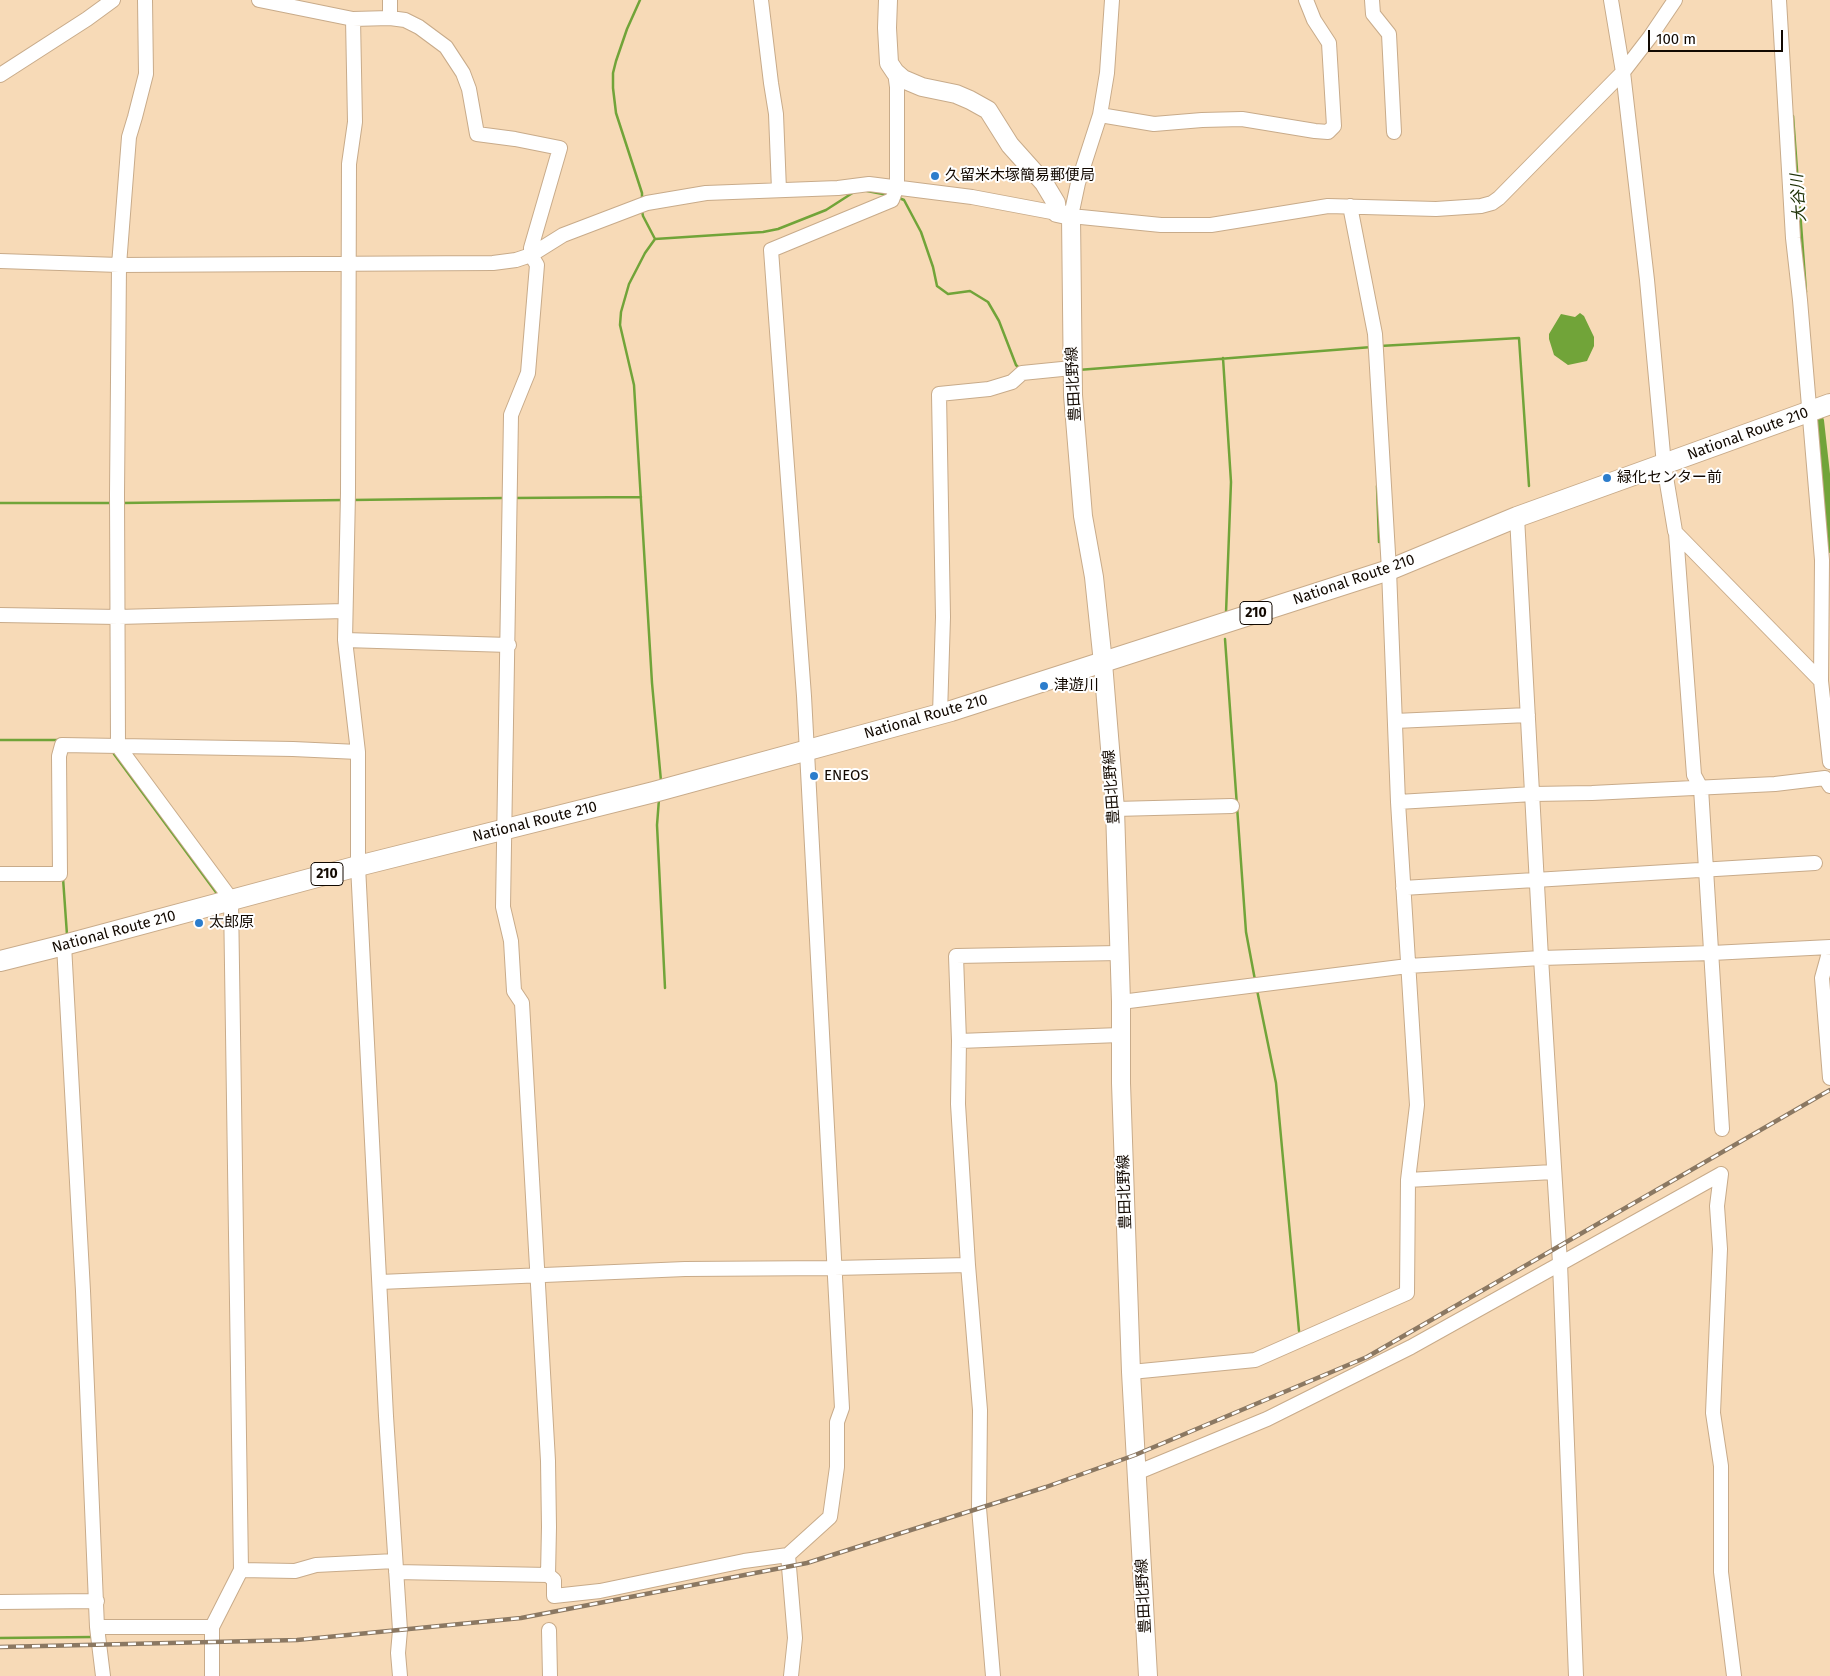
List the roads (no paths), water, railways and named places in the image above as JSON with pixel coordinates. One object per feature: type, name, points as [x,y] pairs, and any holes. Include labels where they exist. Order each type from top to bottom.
[{"type":"highway","name":"National Route 210","points":[[0,961],[64,946],[231,899],[358,866],[662,790],[940,714],[1389,570],[1517,517],[1830,404]]},
{"type":"main road","points":[[888,0],[889,63],[895,72]]},
{"type":"main road","name":"豊田北野線","points":[[895,72],[903,79],[922,87],[956,94],[988,110],[1010,145],[1044,183],[1064,215],[1073,395],[1083,516],[1094,577],[1115,809],[1131,1372],[1148,1676]]},
{"type":"street","points":[[0,75],[87,19],[112,0]]},
{"type":"street","points":[[145,0],[146,74],[129,136],[119,265],[118,746],[231,899],[241,1570],[212,1627],[212,1676]]},
{"type":"street","points":[[260,0],[352,19],[390,18],[405,20],[419,27],[446,47],[463,73],[469,89],[477,134],[560,148],[531,248],[531,255],[537,264],[528,373],[512,415],[506,829],[503,907],[511,941],[514,991],[522,1003],[548,1461],[548,1575]]},
{"type":"street","points":[[390,0],[390,18]]},
{"type":"street","points":[[762,0],[776,114],[780,190]]},
{"type":"street","points":[[1064,215],[1078,183],[1100,115],[1107,72],[1112,0]]},
{"type":"street","points":[[1100,115],[1154,124],[1242,119],[1328,132],[1334,126],[1329,42],[1314,20],[1306,0]]},
{"type":"street","points":[[1372,0],[1373,14],[1390,34],[1394,132]]},
{"type":"street","points":[[1611,0],[1623,72],[1646,270],[1664,465],[1674,531],[1826,680]]},
{"type":"street","points":[[0,262],[119,265],[348,262],[493,263],[516,260],[531,255],[563,235],[647,203],[706,193],[838,188],[869,184],[897,186],[972,197],[1064,215],[1160,225],[1211,225],[1306,208],[1350,206],[1436,209],[1481,206],[1492,203],[1499,198],[1623,72],[1675,0]]},
{"type":"street","points":[[1398,802],[1533,794],[1827,782],[1830,759],[1822,560],[1793,238],[1779,0]]},
{"type":"street","points":[[352,19],[355,122],[349,164],[348,493],[344,611],[345,640],[358,752],[358,866],[400,1630],[398,1653],[400,1676]]},
{"type":"street","points":[[241,1570],[295,1571],[316,1565],[548,1575],[554,1580],[554,1596],[600,1591],[744,1561],[788,1555],[830,1517],[837,1467],[837,1422],[842,1408],[806,752],[771,250],[892,200],[897,186],[897,87],[895,72]]},
{"type":"street","points":[[1131,1372],[1255,1360],[1407,1293],[1408,1180],[1417,1105],[1398,802],[1389,570],[1375,334],[1350,206]]},
{"type":"street","points":[[940,714],[943,617],[939,394],[989,389],[1012,382],[1022,374],[1072,368]]},
{"type":"street","points":[[1517,517],[1560,1263],[1576,1676]]},
{"type":"street","points":[[1676,533],[1694,775],[1701,788],[1722,1129]]},
{"type":"street","points":[[0,615],[118,617],[344,611]]},
{"type":"street","points":[[345,640],[508,644]]},
{"type":"street","points":[[1395,721],[1528,715]]},
{"type":"street","points":[[0,874],[60,874],[59,756],[62,746],[294,749],[358,752]]},
{"type":"street","points":[[1115,809],[1232,806]]},
{"type":"street","points":[[1403,888],[1815,863]]},
{"type":"street","points":[[64,946],[83,1291],[97,1627],[103,1676]]},
{"type":"street","points":[[1121,1002],[1408,966],[1541,958],[1830,948],[1822,978],[1830,1078]]},
{"type":"street","points":[[993,1676],[979,1508],[980,1410],[958,1104],[959,1042],[956,956],[1119,953]]},
{"type":"street","points":[[959,1042],[1120,1035]]},
{"type":"street","points":[[1408,1180],[1554,1172]]},
{"type":"street","points":[[1136,1473],[1267,1419],[1411,1347],[1721,1174],[1717,1206],[1720,1249],[1713,1413],[1721,1466],[1721,1572],[1734,1676]]},
{"type":"street","points":[[380,1282],[685,1269],[834,1268],[968,1264]]},
{"type":"street","points":[[788,1555],[794,1638],[791,1676]]},
{"type":"street","points":[[0,1602],[97,1601]]},
{"type":"street","points":[[97,1627],[212,1627]]},
{"type":"street","points":[[549,1630],[550,1676]]},
{"type":"waterway","points":[[640,0],[616,61],[613,73],[613,88],[616,113],[642,193],[642,200]]},
{"type":"waterway","name":"大谷川","points":[[1793,116],[1806,292]]},
{"type":"waterway","points":[[867,191],[888,195]]},
{"type":"waterway","points":[[661,781],[652,683],[634,385],[620,325],[621,312],[629,284],[645,253],[655,239],[763,232],[778,229],[826,210],[854,192]]},
{"type":"waterway","points":[[899,198],[904,200],[921,232],[933,267],[937,286],[948,294],[970,291],[988,302],[999,321],[1016,365],[1020,369]]},
{"type":"waterway","points":[[642,211],[655,239]]},
{"type":"waterway","points":[[1380,346],[1519,338],[1529,486]]},
{"type":"waterway","points":[[1078,370],[1372,347]]},
{"type":"waterway","points":[[1223,358],[1231,482],[1226,613]]},
{"type":"waterway","name":"大谷川","points":[[1816,421],[1830,545]]},
{"type":"waterway","points":[[1377,486],[1379,542]]},
{"type":"waterway","points":[[515,498],[641,497]]},
{"type":"waterway","points":[[352,500],[504,498]]},
{"type":"waterway","points":[[122,503],[344,500]]},
{"type":"waterway","points":[[0,503],[112,503]]},
{"type":"waterway","points":[[1225,639],[1246,932],[1255,980]]},
{"type":"waterway","points":[[0,740],[60,740]]},
{"type":"waterway","points":[[114,750],[114,754],[218,895]]},
{"type":"waterway","points":[[659,799],[657,825],[665,988]]},
{"type":"waterway","points":[[63,878],[67,935]]},
{"type":"waterway","points":[[1257,990],[1276,1083],[1299,1331]]},
{"type":"waterway","points":[[0,1638],[93,1637]]},
{"type":"railway","points":[[0,1647],[297,1640],[521,1618],[807,1563],[1046,1487],[1135,1455],[1367,1357],[1830,1090]]},
{"type":"place","name":"久留米木塚簡易郵便局","points":[[935,176]]},
{"type":"place","name":"緑化センター前","points":[[1607,478]]},
{"type":"place","name":"津遊川","points":[[1044,686]]},
{"type":"place","name":"ENEOS","points":[[814,776]]},
{"type":"place","name":"太郎原","points":[[199,923]]}]
